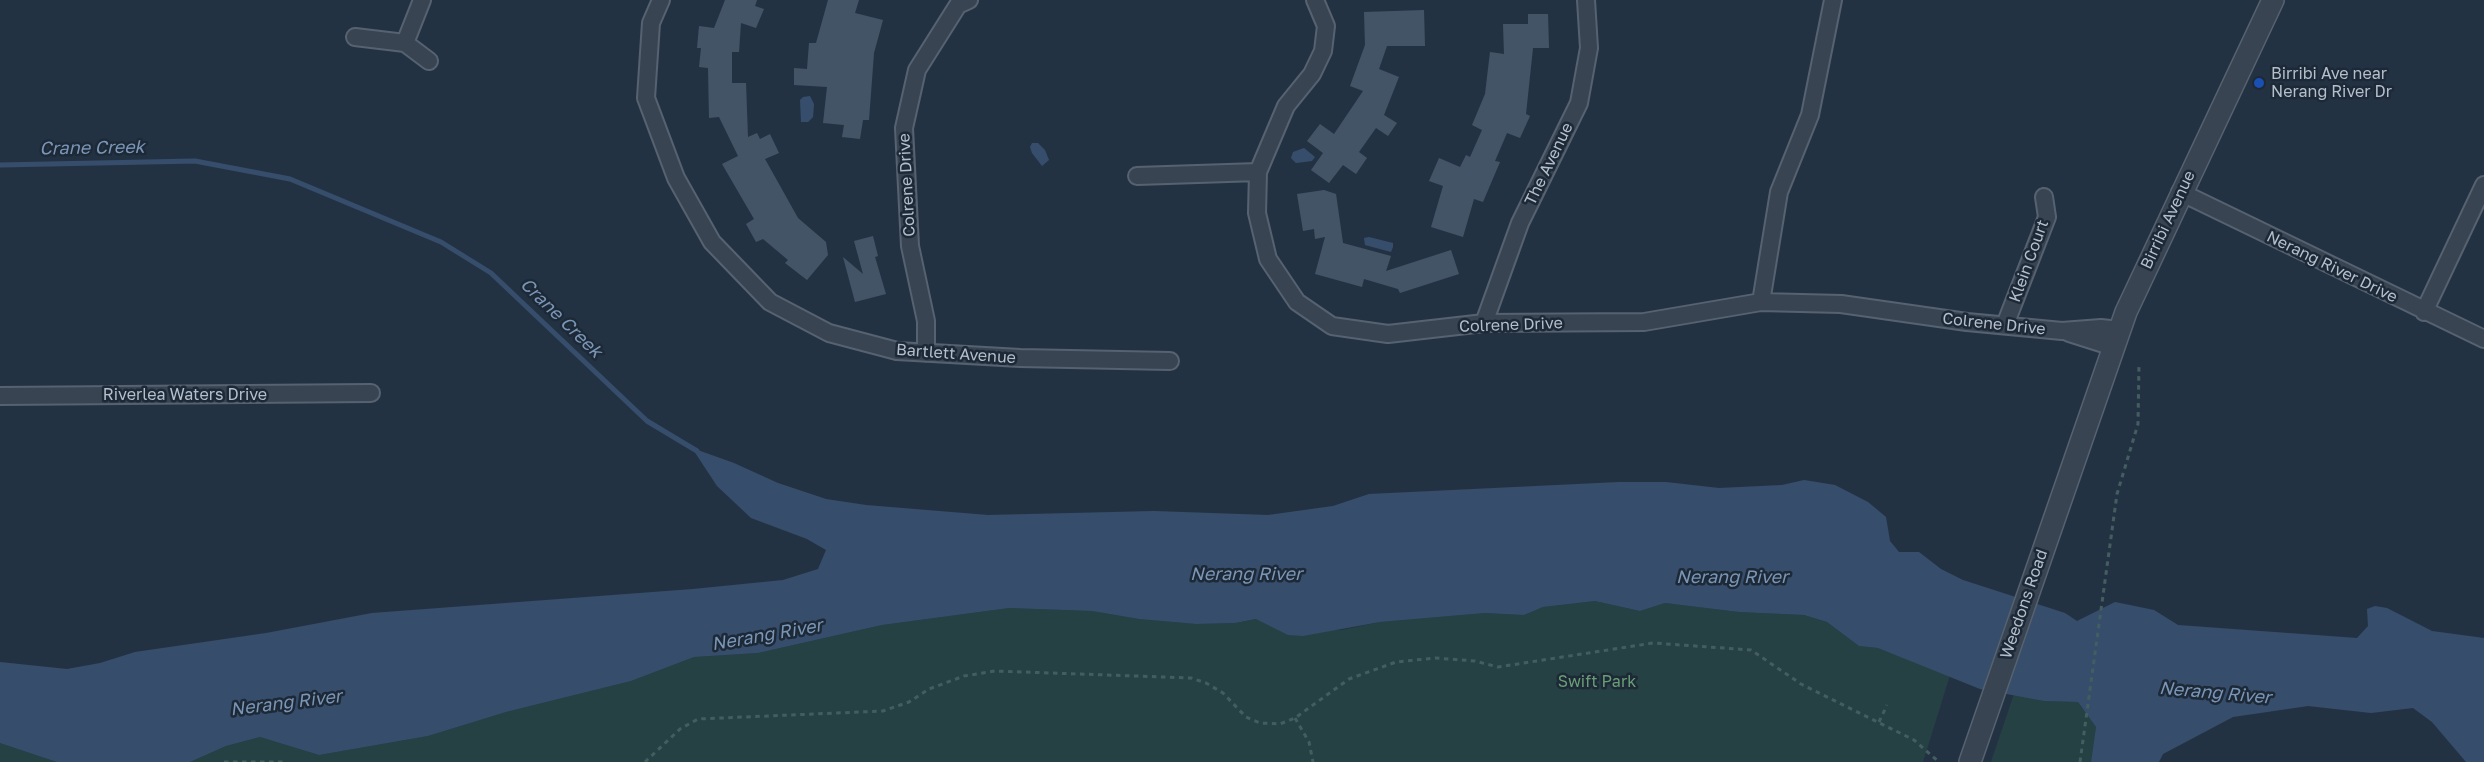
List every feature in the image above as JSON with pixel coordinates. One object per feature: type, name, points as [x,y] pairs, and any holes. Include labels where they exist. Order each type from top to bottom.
[{"type":"street","points":[[405,44],[422,0]]},
{"type":"street","name":"Bartlett Avenue","points":[[661,0],[651,23],[646,98],[676,178],[712,242],[770,302],[829,333],[897,351],[1020,358],[1170,361]]},
{"type":"street","name":"Colrene Drive","points":[[926,353],[926,321],[910,246],[904,128],[917,70],[958,5],[969,0]]},
{"type":"street","name":"Colrene Drive","points":[[1315,0],[1326,26],[1323,51],[1312,74],[1287,106],[1258,172],[1257,213],[1269,260],[1297,302],[1332,326],[1388,334],[1484,323],[1644,322],[1761,302],[1841,304],[2116,339]]},
{"type":"street","name":"The Avenue","points":[[1484,323],[1520,223],[1579,103],[1589,48],[1586,0]]},
{"type":"street","points":[[1761,302],[1779,192],[1810,115],[1833,0]]},
{"type":"street","name":"Birribi Avenue","points":[[2079,445],[2116,339],[2180,192],[2273,0]]},
{"type":"street","points":[[355,37],[405,44],[429,61]]},
{"type":"street","points":[[1137,176],[1258,172]]},
{"type":"street","points":[[2424,312],[2484,185]]},
{"type":"street","name":"Nerang River Drive","points":[[2180,192],[2424,312],[2484,339]]},
{"type":"street","name":"Klein Court","points":[[2005,325],[2047,217],[2044,197]]},
{"type":"street","name":"Riverlea Waters Drive","points":[[0,396],[371,393]]},
{"type":"street","name":"Weedons Road","points":[[1970,762],[2079,445]]},
{"type":"path","points":[[2080,762],[2108,573],[2117,494],[2138,424],[2139,363]]},
{"type":"path","points":[[645,762],[680,729],[698,719],[883,711],[909,702],[929,689],[964,676],[995,671],[1191,678],[1206,682],[1223,693],[1246,717],[1260,723],[1280,724],[1295,718],[1348,679],[1396,662],[1435,658],[1475,661],[1498,667],[1653,643],[1751,650],[1800,684],[1914,740],[1939,762]]},
{"type":"path","points":[[1879,722],[1887,705]]},
{"type":"path","points":[[1295,718],[1309,742],[1313,762]]},
{"type":"path","points":[[224,762],[285,762]]},
{"type":"green space","name":"Swift Park","points":[[1595,601],[1640,611],[1665,603],[1739,612],[1804,615],[1827,622],[1859,646],[1878,648],[1950,675],[1923,762],[190,762],[226,746],[260,737],[319,755],[428,736],[506,712],[631,681],[694,657],[758,653],[882,625],[1009,608],[1092,611],[1139,619],[1196,624],[1235,623],[1257,619],[1271,626],[1342,630],[1380,622],[1485,613],[1524,615],[1543,607]]},
{"type":"green space","points":[[2014,694],[2044,701],[2078,702],[2096,727],[2091,762],[1991,762]]},
{"type":"green space","points":[[0,743],[37,755],[57,762],[0,762]]},
{"type":"water","points":[[810,96],[814,104],[813,117],[808,122],[801,122],[800,100]]},
{"type":"water","points":[[1032,143],[1038,143],[1045,150],[1049,160],[1042,166],[1032,153],[1030,147]]},
{"type":"water","points":[[1304,148],[1315,157],[1312,161],[1296,163],[1291,158],[1293,152]]},
{"type":"water","points":[[1369,237],[1393,243],[1391,252],[1365,245],[1364,238]]},
{"type":"water","name":"Nerang River","points":[[692,448],[734,463],[778,483],[826,499],[866,505],[988,515],[1154,511],[1268,515],[1333,506],[1369,494],[1619,482],[1666,482],[1719,488],[1782,485],[1804,480],[1835,485],[1868,502],[1886,517],[1890,541],[1899,552],[1919,552],[1941,569],[1963,580],[2065,613],[2077,621],[2115,602],[2154,610],[2178,625],[2357,638],[2368,626],[2367,609],[2375,606],[2387,608],[2432,631],[2484,638],[2484,762],[2466,762],[2432,722],[2413,708],[2371,713],[2308,706],[2233,717],[2163,754],[2159,762],[2091,762],[2096,727],[2078,702],[2044,701],[1980,689],[1878,648],[1859,646],[1827,622],[1804,615],[1739,612],[1665,603],[1640,611],[1595,601],[1543,607],[1524,615],[1485,613],[1380,622],[1303,636],[1288,635],[1256,619],[1235,623],[1196,624],[1139,619],[1092,611],[1009,608],[882,625],[758,653],[694,657],[631,681],[506,712],[428,736],[319,755],[260,737],[226,746],[190,762],[57,762],[0,743],[0,662],[67,669],[100,663],[135,652],[266,633],[372,613],[693,589],[783,580],[818,569],[826,550],[807,539],[751,518],[717,486]]},
{"type":"building","points":[[725,0],[757,0],[755,6],[764,9],[756,28],[741,23],[739,52],[732,52],[732,83],[746,83],[748,137],[757,133],[760,139],[770,134],[779,153],[765,159],[798,218],[826,242],[828,255],[807,280],[785,263],[788,260],[763,239],[756,242],[746,224],[754,219],[722,164],[738,156],[719,117],[709,118],[708,68],[699,67],[701,48],[697,48],[699,26],[714,28]]},
{"type":"building","points":[[828,0],[859,0],[855,13],[883,20],[874,53],[869,120],[863,120],[860,139],[842,137],[844,125],[823,123],[827,87],[794,85],[794,68],[807,69],[809,43],[816,43]]},
{"type":"building","points":[[1424,10],[1425,46],[1387,46],[1379,69],[1399,77],[1384,115],[1397,123],[1388,136],[1376,128],[1359,152],[1367,158],[1356,174],[1343,165],[1329,183],[1311,170],[1323,153],[1307,141],[1320,124],[1334,134],[1363,91],[1350,86],[1365,45],[1364,12]]},
{"type":"building","points":[[1528,14],[1548,14],[1549,48],[1533,48],[1526,114],[1530,116],[1520,138],[1507,133],[1495,161],[1500,162],[1483,202],[1474,199],[1463,237],[1431,227],[1443,186],[1429,181],[1439,158],[1460,167],[1466,155],[1470,157],[1482,130],[1472,125],[1485,94],[1490,52],[1504,54],[1503,24],[1528,24]]},
{"type":"building","points":[[1324,190],[1336,194],[1343,243],[1391,256],[1386,271],[1451,250],[1459,274],[1400,293],[1398,289],[1364,279],[1362,287],[1315,274],[1325,237],[1315,239],[1314,229],[1303,231],[1297,194]]},
{"type":"building","points":[[873,236],[878,256],[875,257],[886,294],[855,302],[843,257],[863,274],[854,241]]},
{"type":"waterway","name":"Crane Creek","points":[[0,165],[195,161],[290,179],[441,242],[491,273],[647,421],[697,451]]},
{"type":"place","name":"Birribi Ave near Nerang River Dr","points":[[2259,83]]}]
